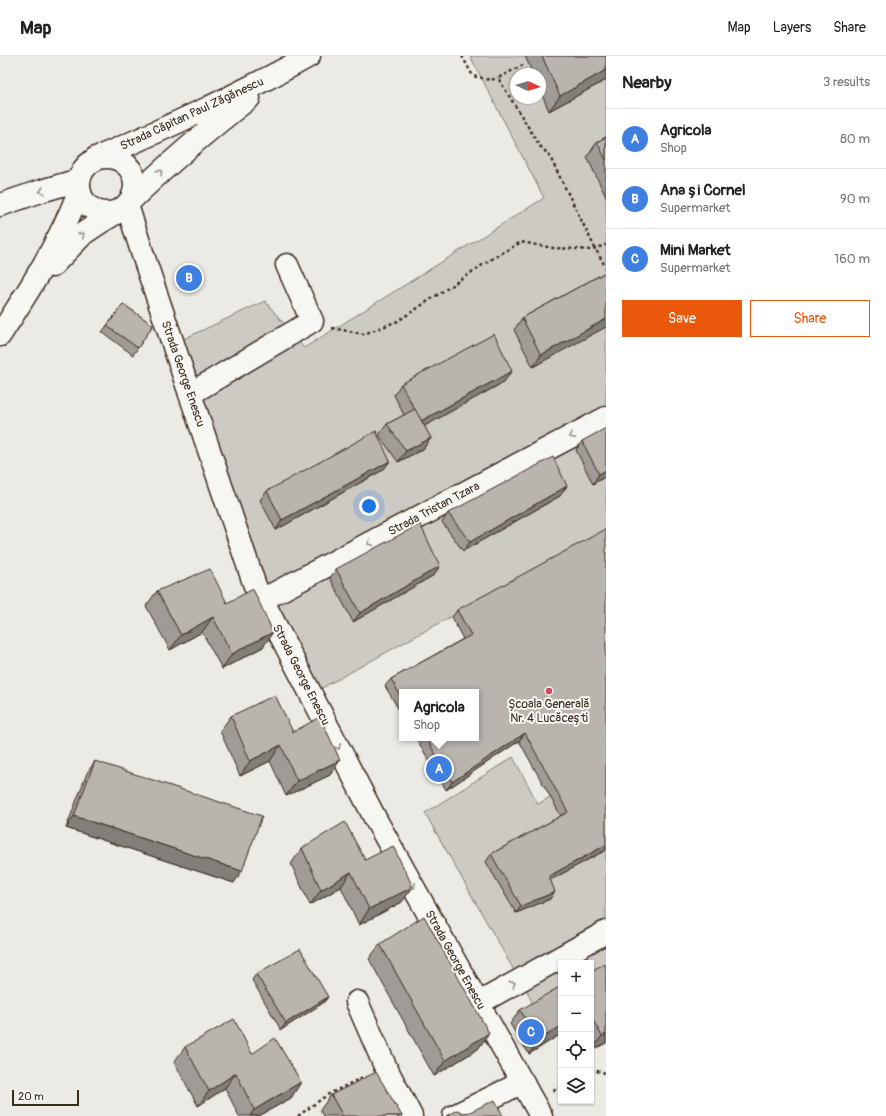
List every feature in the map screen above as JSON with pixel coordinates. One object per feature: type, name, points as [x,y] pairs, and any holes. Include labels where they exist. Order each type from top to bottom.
[{"type":"street","name":"Strada Căpitan Paul Zăgănescu","points":[[0,335],[50,256],[62,232],[79,186],[82,171],[88,164],[96,158],[176,123],[286,69],[309,56]]},
{"type":"street","name":"Strada Căpitan Paul Zăgănescu","points":[[19,306],[53,264],[84,233],[126,205],[164,168],[196,140],[286,69]]},
{"type":"street","name":"Strada Căpitan Paul Zăgănescu","points":[[96,158],[105,156],[122,160],[133,173],[135,191],[126,205]]},
{"type":"street","points":[[0,205],[33,194],[79,186],[86,203],[95,211],[112,213],[126,205]]},
{"type":"street","name":"Strada George Enescu","points":[[126,205],[255,586],[376,820],[542,1116]]},
{"type":"street","points":[[190,394],[312,320],[286,265]]},
{"type":"street","name":"Strada Tristan Tzara","points":[[262,600],[606,418]]},
{"type":"street","points":[[479,1003],[606,932]]},
{"type":"street","points":[[357,1002],[385,1066],[411,1116]]},
{"type":"street","points":[[454,1116],[523,1082]]},
{"type":"path","points":[[462,56],[473,76],[490,80],[498,78],[523,65]]},
{"type":"path","points":[[498,78],[540,146],[550,155],[606,268]]},
{"type":"path","points":[[330,327],[364,334],[398,321],[490,260],[521,242],[553,248],[591,250],[606,245]]},
{"type":"path","points":[[298,1116],[327,1095],[385,1066]]},
{"type":"path","points":[[594,1071],[606,1073]]},
{"type":"shaded area","points":[[470,56],[606,56],[606,407],[267,588],[177,342],[265,301],[304,348],[544,198]]},
{"type":"shaded area","points":[[606,428],[606,531],[320,689],[276,602]]},
{"type":"shaded area","points":[[513,757],[538,804],[606,765],[606,924],[516,974],[425,813]]},
{"type":"shaded area","points":[[606,942],[606,994],[594,983],[594,960],[573,960]]},
{"type":"shaded area","points":[[558,969],[558,998],[535,1009],[525,986]]},
{"type":"building","points":[[542,56],[606,56],[606,70],[560,96]]},
{"type":"building","points":[[606,137],[606,160],[597,142]]},
{"type":"building","points":[[606,272],[606,319],[541,355],[522,318]]},
{"type":"building","points":[[123,304],[153,325],[138,348],[107,326]]},
{"type":"building","points":[[494,334],[512,371],[421,421],[401,384]]},
{"type":"building","points":[[415,409],[431,438],[406,451],[387,424]]},
{"type":"building","points":[[606,428],[606,470],[599,474],[582,441]]},
{"type":"building","points":[[376,431],[390,461],[282,520],[267,491]]},
{"type":"building","points":[[553,457],[567,486],[470,542],[448,513]]},
{"type":"building","points":[[420,524],[440,566],[360,613],[336,569]]},
{"type":"building","name":"Școala Generală Nr. 4 Lucăcești","points":[[606,529],[606,845],[549,876],[555,892],[521,906],[491,854],[568,812],[525,733],[452,782],[428,741],[479,741],[479,689],[399,689],[399,693],[391,679],[471,635],[457,610]]},
{"type":"building","points":[[210,569],[227,603],[253,589],[273,632],[232,654],[213,617],[181,635],[157,591]]},
{"type":"building","points":[[275,695],[293,732],[320,717],[340,760],[297,781],[281,745],[250,761],[231,716]]},
{"type":"building","points":[[95,761],[262,816],[242,871],[74,816]]},
{"type":"building","points":[[345,822],[365,860],[393,846],[413,887],[369,909],[351,872],[321,890],[302,848]]},
{"type":"building","points":[[424,916],[489,1033],[445,1061],[380,944]]},
{"type":"building","points":[[300,949],[328,997],[286,1023],[256,974]]},
{"type":"building","points":[[604,964],[606,968],[606,1034],[602,1036],[594,1022],[594,969]]},
{"type":"building","points":[[558,988],[558,1028],[539,1040],[520,1010]]},
{"type":"building","points":[[234,1019],[252,1054],[275,1038],[301,1082],[254,1110],[236,1073],[209,1091],[185,1047]]},
{"type":"building","points":[[376,1072],[402,1116],[343,1116],[331,1095]]},
{"type":"building","points":[[495,1100],[503,1116],[446,1116],[457,1110],[463,1113],[470,1112]]},
{"type":"place","name":"Ana și Cornel","points":[[189,278]]},
{"type":"place","name":"Școala Generală Nr. 4 Lucăcești","points":[[549,691]]},
{"type":"place","name":"Agricola","points":[[439,769]]},
{"type":"place","name":"Mini Market","points":[[531,1032]]}]
